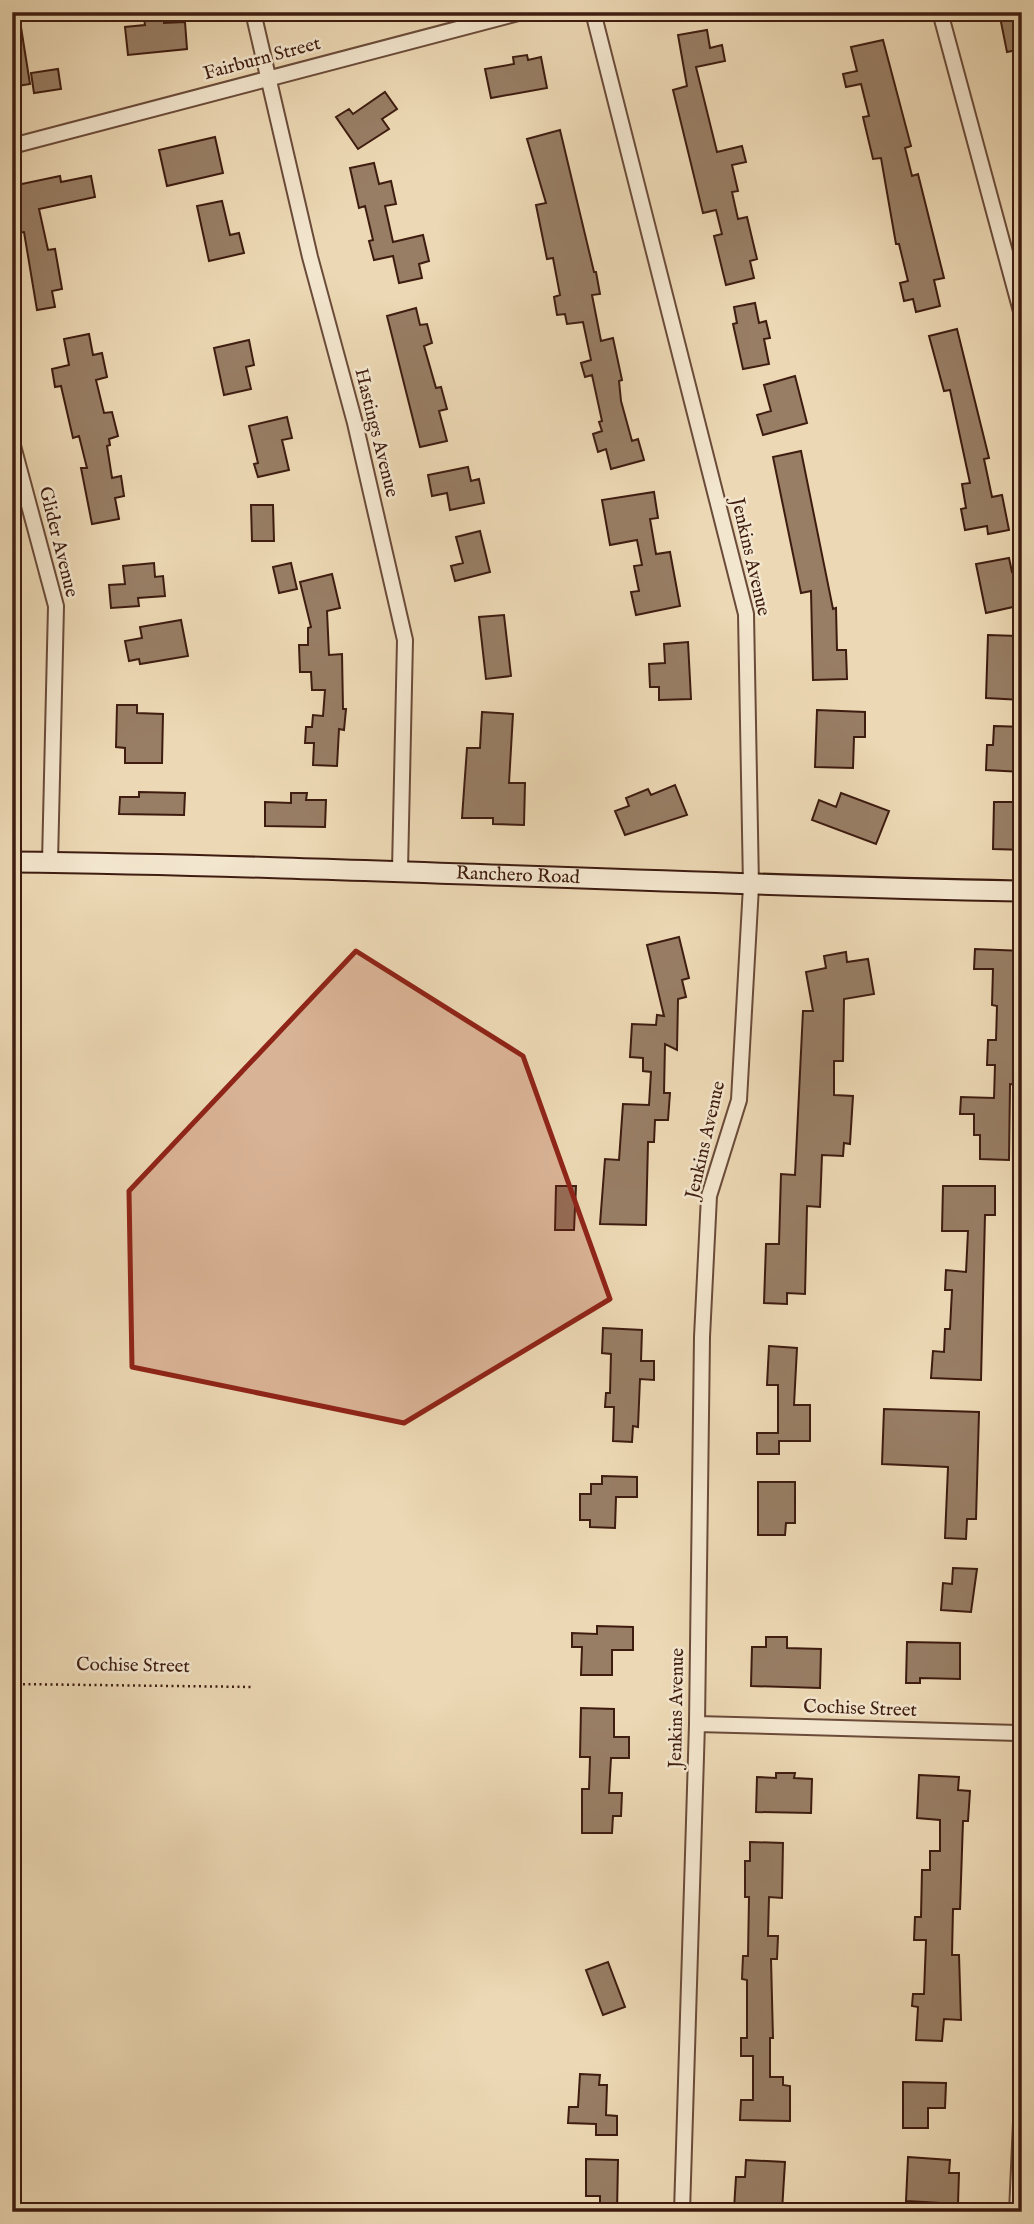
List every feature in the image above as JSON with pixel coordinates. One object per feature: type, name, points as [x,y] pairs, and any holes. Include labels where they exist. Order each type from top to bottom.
[{"type":"main road","name":"Ranchero Road","points":[[12,862],[401,870],[751,886],[1022,891]]},
{"type":"street","name":"Hastings Avenue","points":[[253,12],[310,257],[355,423],[405,640],[401,870]]},
{"type":"street","name":"Fairburn Street","points":[[12,146],[522,12]]},
{"type":"street","name":"Jenkins Avenue","points":[[593,12],[746,614],[751,886],[739,1100],[709,1196],[702,1337],[697,1724],[682,2212]]},
{"type":"street","points":[[940,12],[1022,315]]},
{"type":"street","name":"Glider Avenue","points":[[12,442],[55,606],[50,862]]},
{"type":"street","name":"Cochise Street","points":[[697,1724],[1022,1733]]},
{"type":"street","points":[[1017,2212],[1022,2100]]},
{"type":"path","name":"Cochise Street","points":[[12,1684],[254,1687]]},
{"type":"highlighted area","points":[[356,951],[523,1056],[610,1299],[404,1423],[132,1367],[129,1191]]},
{"type":"building","points":[[999,12],[1022,12],[1022,49],[1007,52]]},
{"type":"building","points":[[164,16],[164,23],[185,22],[187,49],[128,55],[125,27],[145,25],[144,18]]},
{"type":"building","points":[[20,21],[30,84],[12,87],[12,22]]},
{"type":"building","points":[[707,30],[710,48],[722,45],[725,61],[696,67],[717,152],[742,146],[746,162],[732,165],[738,191],[732,192],[738,219],[747,217],[757,259],[750,261],[754,278],[726,285],[714,236],[722,234],[716,210],[703,213],[673,90],[687,86],[678,35]]},
{"type":"building","points":[[883,40],[911,146],[905,148],[912,176],[918,174],[944,278],[934,280],[940,306],[916,312],[913,299],[904,301],[900,283],[908,281],[899,244],[896,244],[881,158],[873,159],[863,117],[869,116],[861,84],[846,87],[843,74],[857,71],[851,47]]},
{"type":"building","points":[[527,55],[528,60],[541,57],[547,88],[491,98],[485,69],[514,64],[513,57]]},
{"type":"building","points":[[58,69],[61,89],[34,93],[31,73]]},
{"type":"building","points":[[385,92],[397,109],[382,119],[389,129],[358,149],[336,117],[349,109],[353,114]]},
{"type":"building","points":[[560,130],[596,272],[600,294],[592,295],[601,341],[613,338],[622,380],[619,381],[621,401],[632,441],[638,439],[644,460],[611,469],[606,449],[598,452],[593,434],[602,431],[599,422],[602,421],[592,375],[585,377],[581,363],[591,360],[583,322],[567,324],[565,314],[557,315],[554,297],[560,295],[553,258],[547,259],[536,205],[546,203],[527,139]]},
{"type":"building","points":[[215,137],[223,173],[167,186],[159,150]]},
{"type":"building","points":[[374,163],[379,184],[391,181],[396,204],[385,206],[393,242],[423,235],[429,261],[419,264],[422,278],[399,283],[393,256],[374,260],[369,241],[373,240],[365,206],[359,208],[350,168]]},
{"type":"building","points":[[60,176],[61,182],[91,176],[95,197],[39,209],[48,250],[55,249],[62,289],[52,291],[55,307],[37,310],[24,232],[16,233],[12,213],[12,186]]},
{"type":"building","points":[[222,201],[230,235],[239,233],[244,253],[209,261],[197,206]]},
{"type":"building","points":[[755,303],[759,323],[766,321],[770,338],[764,339],[769,364],[743,369],[733,324],[737,323],[734,307]]},
{"type":"building","points":[[416,308],[420,325],[427,324],[432,343],[424,346],[436,388],[441,387],[447,409],[439,411],[447,441],[420,447],[387,316]]},
{"type":"building","points":[[957,329],[989,458],[984,459],[992,497],[1002,495],[1009,530],[988,534],[987,526],[965,530],[961,509],[966,508],[962,484],[970,483],[950,390],[944,391],[929,336]]},
{"type":"building","points":[[89,334],[93,355],[102,353],[107,377],[96,380],[104,413],[112,412],[118,436],[109,439],[110,445],[107,446],[112,478],[121,476],[124,496],[115,498],[119,519],[92,524],[81,468],[87,468],[79,436],[73,438],[61,386],[55,387],[52,369],[69,365],[64,339]]},
{"type":"building","points":[[249,340],[254,365],[246,367],[251,389],[224,395],[214,348]]},
{"type":"building","points":[[795,376],[807,423],[763,435],[757,415],[771,411],[764,385]]},
{"type":"building","points":[[287,417],[292,438],[282,440],[289,470],[258,477],[254,464],[258,463],[249,426]]},
{"type":"building","points":[[801,451],[833,609],[836,608],[837,650],[846,650],[847,679],[813,680],[811,591],[801,593],[773,457]]},
{"type":"building","points":[[468,467],[471,481],[479,479],[484,503],[450,510],[447,493],[432,496],[428,475]]},
{"type":"building","points":[[654,492],[658,518],[650,519],[656,554],[670,552],[680,606],[636,615],[631,592],[639,591],[634,566],[642,565],[637,540],[610,545],[602,500]]},
{"type":"building","points":[[251,505],[273,505],[274,541],[252,541]]},
{"type":"building","points":[[480,531],[490,572],[455,581],[451,566],[463,563],[456,537]]},
{"type":"building","points":[[1009,558],[1012,572],[1022,569],[1022,605],[986,613],[976,564]]},
{"type":"building","points":[[154,563],[155,577],[163,576],[165,596],[138,598],[139,606],[111,608],[109,585],[125,584],[123,566]]},
{"type":"building","points":[[291,563],[297,589],[279,593],[273,567]]},
{"type":"building","points":[[332,574],[340,608],[327,611],[329,655],[342,654],[343,709],[346,709],[344,730],[339,729],[337,766],[313,765],[314,743],[305,743],[306,727],[312,727],[313,715],[323,716],[325,690],[312,690],[311,672],[300,672],[299,645],[308,645],[308,628],[311,627],[300,582]]},
{"type":"building","points":[[504,615],[511,676],[486,679],[479,617]]},
{"type":"building","points":[[181,620],[188,656],[140,664],[139,659],[129,661],[125,641],[142,638],[140,627]]},
{"type":"building","points":[[988,635],[1022,636],[1021,700],[986,698]]},
{"type":"building","points":[[688,642],[691,699],[659,700],[659,687],[650,687],[649,664],[665,663],[664,644]]},
{"type":"building","points":[[117,705],[137,705],[137,713],[163,714],[162,763],[125,763],[125,748],[116,747]]},
{"type":"building","points":[[817,710],[865,712],[865,737],[854,737],[853,768],[815,767]]},
{"type":"building","points":[[482,712],[513,714],[509,783],[525,783],[524,825],[493,824],[493,818],[462,818],[467,748],[480,748]]},
{"type":"building","points":[[994,726],[1022,727],[1022,772],[986,770],[987,745],[993,745]]},
{"type":"building","points":[[675,785],[687,815],[625,835],[615,811],[629,806],[626,798],[648,789],[651,795]]},
{"type":"building","points":[[139,792],[185,793],[184,815],[119,814],[120,797],[139,797]]},
{"type":"building","points":[[291,793],[307,793],[306,800],[326,800],[325,827],[265,826],[265,802],[291,803]]},
{"type":"building","points":[[841,793],[889,811],[876,844],[812,820],[819,800],[836,807]]},
{"type":"building","points":[[994,802],[1022,802],[1022,850],[993,849]]},
{"type":"building","points":[[679,937],[689,978],[682,980],[686,997],[678,999],[677,1050],[665,1044],[664,1093],[670,1093],[668,1120],[655,1120],[654,1142],[648,1142],[646,1225],[600,1224],[605,1159],[619,1160],[623,1104],[649,1105],[651,1072],[643,1071],[643,1058],[630,1057],[632,1024],[656,1025],[657,1015],[664,1016],[647,945]]},
{"type":"building","points":[[975,949],[1022,951],[1022,1085],[1010,1084],[1009,1160],[980,1159],[980,1135],[974,1135],[974,1114],[960,1114],[961,1097],[994,1098],[995,1065],[987,1065],[988,1040],[996,1040],[997,1006],[992,1005],[993,969],[974,969]]},
{"type":"building","points":[[846,952],[847,962],[868,959],[874,994],[844,999],[843,1061],[834,1061],[834,1095],[853,1096],[850,1144],[844,1143],[843,1156],[822,1155],[820,1207],[807,1206],[805,1294],[787,1293],[787,1304],[764,1303],[766,1244],[779,1244],[781,1174],[795,1175],[803,1011],[813,1011],[806,972],[826,968],[824,956]]},
{"type":"building","points":[[556,1186],[576,1186],[574,1230],[555,1230]]},
{"type":"building","points":[[943,1186],[995,1186],[995,1215],[985,1215],[981,1380],[931,1378],[933,1351],[944,1352],[945,1329],[950,1329],[952,1290],[945,1290],[946,1270],[966,1272],[968,1231],[942,1231]]},
{"type":"building","points":[[603,1328],[642,1330],[641,1361],[654,1361],[654,1380],[640,1379],[638,1427],[633,1426],[632,1442],[613,1441],[614,1407],[605,1407],[606,1393],[610,1393],[611,1354],[602,1353]]},
{"type":"building","points":[[769,1346],[797,1348],[794,1405],[810,1405],[810,1441],[779,1441],[779,1454],[757,1454],[757,1433],[778,1433],[778,1385],[767,1385]]},
{"type":"building","points":[[884,1409],[979,1412],[976,1519],[967,1519],[966,1539],[945,1538],[948,1467],[882,1464]]},
{"type":"building","points":[[602,1476],[637,1477],[637,1497],[616,1497],[615,1528],[590,1527],[590,1520],[580,1520],[580,1494],[591,1494],[591,1484],[602,1484]]},
{"type":"building","points":[[758,1482],[795,1482],[795,1523],[786,1523],[785,1535],[758,1535]]},
{"type":"building","points":[[953,1568],[977,1569],[971,1612],[941,1610],[943,1583],[952,1584]]},
{"type":"building","points":[[597,1626],[633,1627],[633,1650],[612,1650],[612,1675],[581,1675],[582,1647],[572,1647],[572,1633],[597,1634]]},
{"type":"building","points":[[766,1637],[787,1637],[787,1648],[821,1649],[820,1688],[751,1686],[752,1647],[766,1647]]},
{"type":"building","points":[[907,1642],[960,1643],[960,1679],[920,1678],[920,1683],[906,1683]]},
{"type":"building","points":[[581,1708],[614,1709],[614,1737],[629,1737],[629,1758],[611,1758],[609,1793],[622,1793],[621,1816],[613,1816],[612,1833],[582,1833],[582,1789],[589,1789],[590,1757],[580,1757]]},
{"type":"building","points":[[776,1773],[795,1773],[794,1778],[812,1779],[811,1813],[756,1812],[757,1777],[776,1778]]},
{"type":"building","points":[[919,1775],[959,1777],[958,1790],[970,1791],[968,1821],[963,1821],[960,1909],[953,1909],[952,1955],[959,1955],[961,2020],[944,2019],[942,2041],[916,2040],[918,2007],[912,2006],[913,1994],[924,1994],[926,1940],[914,1940],[915,1917],[921,1917],[922,1870],[930,1870],[930,1851],[940,1851],[940,1820],[917,1818]]},
{"type":"building","points":[[750,1842],[783,1843],[782,1898],[769,1897],[768,1936],[778,1936],[777,1959],[771,1959],[773,2038],[770,2038],[770,2077],[783,2077],[783,2085],[790,2086],[790,2121],[740,2120],[741,2100],[753,2100],[753,2056],[741,2056],[741,2038],[747,2038],[747,1980],[742,1979],[743,1956],[748,1956],[749,1897],[745,1897],[745,1861],[750,1861]]},
{"type":"building","points":[[608,1962],[625,2007],[603,2015],[586,1970]]},
{"type":"building","points":[[580,2074],[600,2075],[599,2085],[607,2085],[606,2115],[617,2116],[617,2135],[596,2135],[596,2124],[568,2123],[569,2107],[578,2107]]},
{"type":"building","points":[[903,2082],[946,2083],[945,2108],[928,2108],[928,2128],[903,2128]]},
{"type":"building","points":[[908,2157],[950,2160],[949,2173],[959,2173],[958,2204],[906,2201]]},
{"type":"building","points":[[586,2159],[618,2160],[617,2212],[600,2212],[600,2196],[586,2196]]},
{"type":"building","points":[[746,2160],[785,2162],[782,2211],[734,2209],[736,2177],[745,2177]]}]
